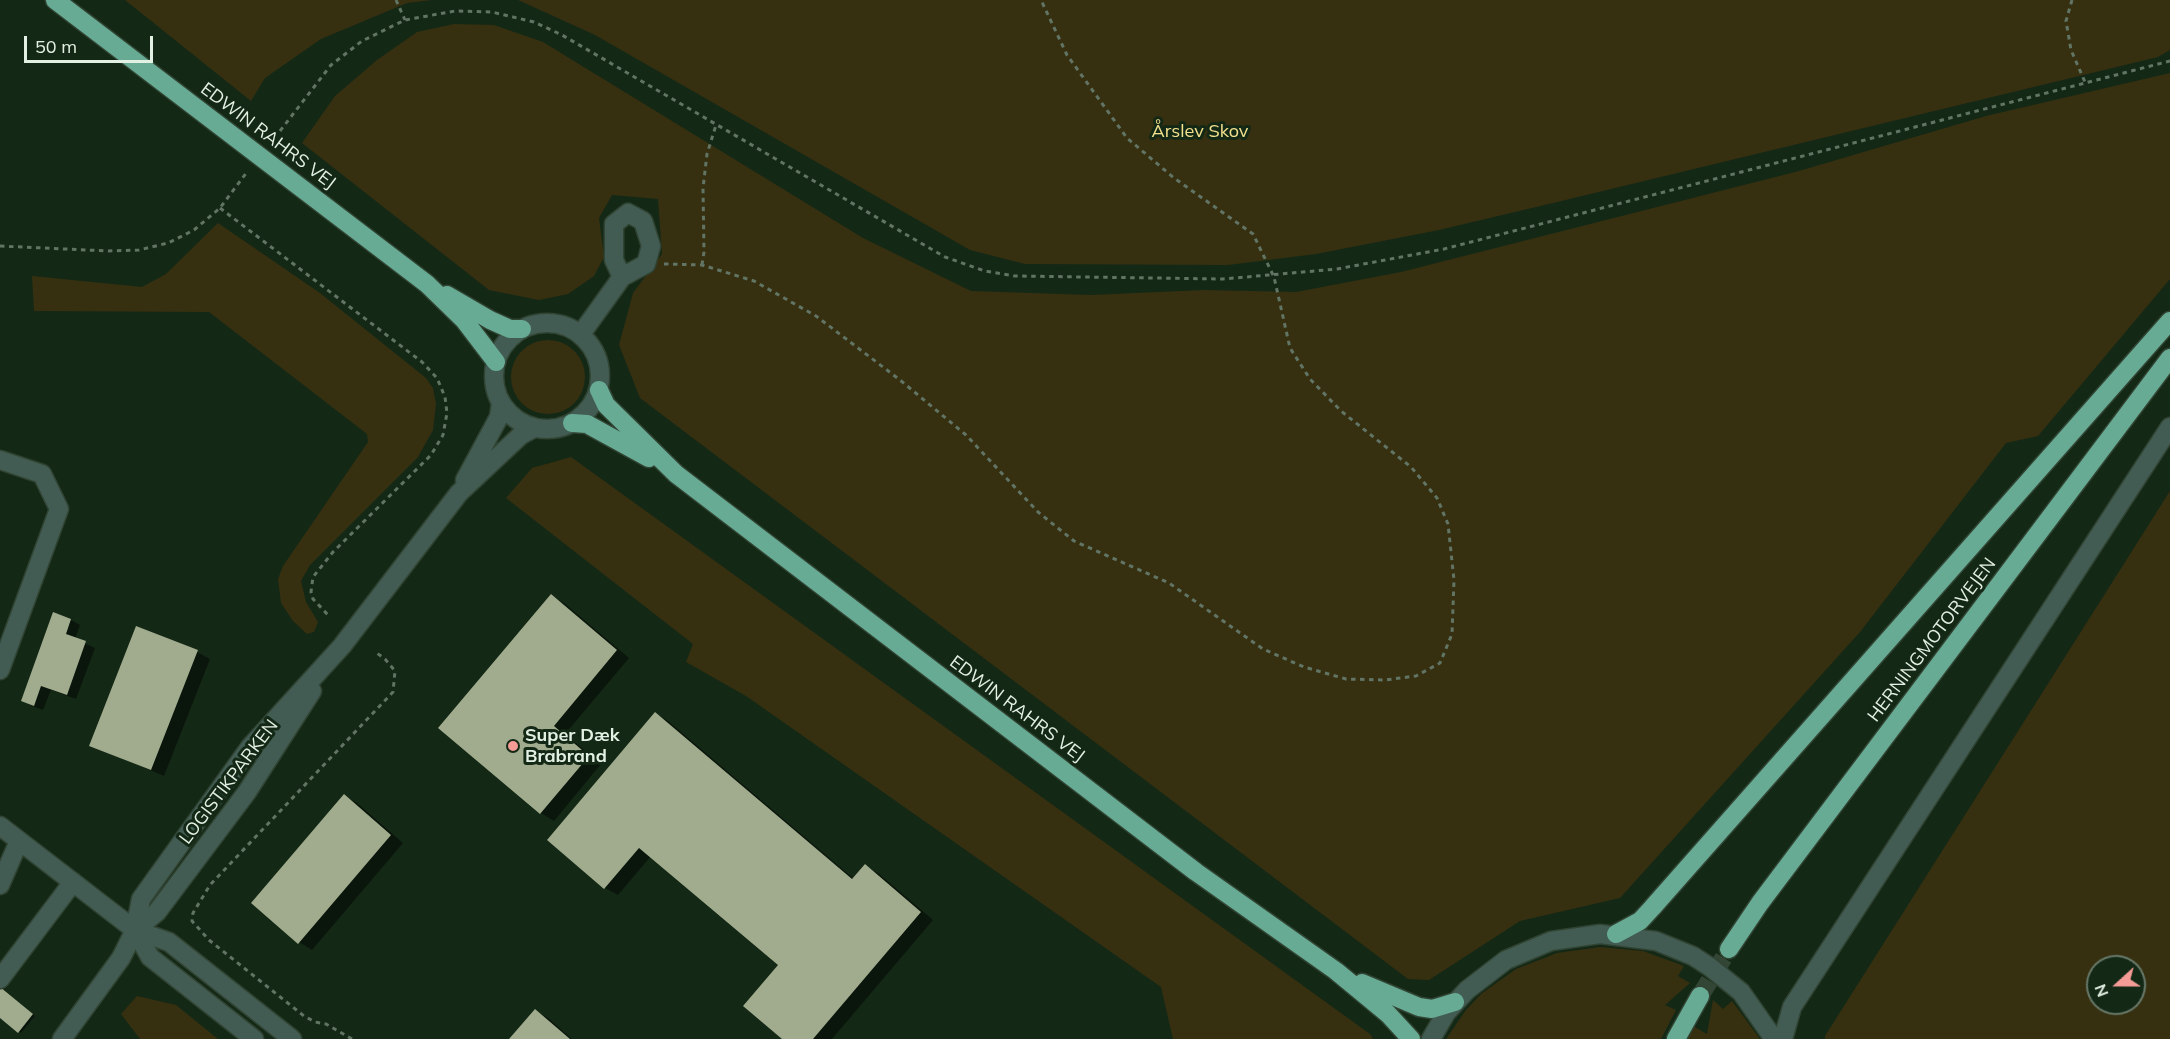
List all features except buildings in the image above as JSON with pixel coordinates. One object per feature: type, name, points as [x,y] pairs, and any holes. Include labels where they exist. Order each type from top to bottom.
[{"type":"highway","name":"EDWIN RAHRS VEJ","points":[[55,0],[427,284]]},
{"type":"highway","points":[[427,284],[490,320],[510,329],[522,329]]},
{"type":"highway","points":[[427,284],[465,320],[496,362]]},
{"type":"highway","points":[[1616,934],[1640,921],[1652,908],[2170,321]]},
{"type":"highway","name":"HERNINGMOTORVEJEN","points":[[1729,949],[1760,903],[2170,358]]},
{"type":"highway","points":[[599,390],[606,405],[676,474]]},
{"type":"highway","points":[[572,423],[587,424],[676,474]]},
{"type":"highway","name":"EDWIN RAHRS VEJ","points":[[676,474],[1188,865],[1336,970]]},
{"type":"highway","points":[[1336,970],[1396,999],[1419,1007],[1432,1008],[1455,1002]]},
{"type":"highway","points":[[1336,970],[1388,1014],[1411,1039]]},
{"type":"highway","points":[[1676,1039],[1700,996]]},
{"type":"street","points":[[581,334],[622,277],[646,264],[651,246],[643,221],[628,213],[614,224],[614,260],[622,277]]},
{"type":"street","points":[[538,323],[556,323],[581,334],[598,359],[599,390],[589,410],[572,423],[548,429],[534,428],[516,418],[501,403],[495,383],[496,362],[505,343],[522,329],[538,323]]},
{"type":"street","name":"LOGISTIKPARKEN","points":[[459,493],[499,417],[501,403]]},
{"type":"street","points":[[1782,1039],[1792,1007],[2170,427]]},
{"type":"street","name":"LOGISTIKPARKEN","points":[[62,1039],[121,958],[135,930],[141,899],[250,747],[342,646],[459,493],[521,435],[534,428]]},
{"type":"street","points":[[0,460],[42,474],[59,508],[4,644],[0,670]]},
{"type":"street","points":[[0,826],[135,930],[169,942],[292,1039]]},
{"type":"street","points":[[0,885],[19,841]]},
{"type":"street","points":[[0,979],[73,882]]},
{"type":"street","points":[[135,930],[150,957],[254,1039]]},
{"type":"street","points":[[1431,1039],[1455,1002],[1492,969],[1535,946],[1583,935],[1616,934],[1675,948],[1710,967],[1741,992],[1774,1039]]},
{"type":"path","points":[[396,0],[405,20]]},
{"type":"path","points":[[646,264],[702,265],[754,281],[816,316],[900,380],[966,435],[1038,512],[1074,542],[1169,583],[1263,648],[1304,666],[1346,679],[1385,680],[1416,676],[1440,663],[1452,634],[1454,580],[1448,524],[1437,498],[1411,467],[1341,411],[1310,379],[1290,348],[1274,277],[1253,234],[1174,178],[1127,138],[1095,97],[1067,55],[1041,0]]},
{"type":"path","points":[[2072,0],[2066,21],[2069,40],[2085,82]]},
{"type":"path","points":[[280,131],[331,65],[362,41],[405,20],[454,11],[492,12],[534,22],[571,40],[945,257],[985,270],[1015,276],[1165,280],[1274,277],[1387,261],[1444,249],[2170,61]]},
{"type":"path","points":[[702,265],[707,154],[716,125]]},
{"type":"path","points":[[0,246],[108,251],[139,250],[168,243],[194,230],[220,208],[247,172]]},
{"type":"path","points":[[220,208],[422,362],[437,378],[445,398],[447,413],[443,435],[431,455],[333,552],[313,577],[311,592],[313,600],[329,616]]},
{"type":"path","points":[[352,1039],[326,1024],[315,1022],[296,1009],[209,940],[192,921],[193,913],[210,885],[393,692],[395,671],[385,658],[374,651]]},
{"type":"green space","points":[[125,0],[432,0],[407,3],[321,39],[265,78],[251,101]]},
{"type":"green space","name":"Årslev Skov","points":[[518,0],[2170,0],[2170,50],[2158,57],[1553,203],[1439,230],[1316,254],[1228,265],[1025,264],[970,250],[595,35]]},
{"type":"green space","points":[[454,24],[494,25],[543,42],[863,238],[971,291],[1091,295],[1204,290],[1296,292],[1401,272],[1799,171],[1986,116],[2170,73],[2170,279],[2038,436],[2006,443],[1860,632],[1620,898],[1520,921],[1429,980],[1408,979],[640,398],[619,345],[633,293],[662,254],[658,199],[612,195],[599,218],[604,257],[594,276],[568,294],[539,300],[489,290],[302,143],[335,96],[377,60],[417,32]]},
{"type":"green space","points":[[218,223],[320,293],[426,378],[433,388],[436,404],[433,430],[418,457],[310,565],[301,581],[306,602],[318,622],[314,632],[307,634],[293,621],[281,603],[278,579],[283,566],[368,442],[367,434],[209,312],[34,311],[32,276],[142,287],[166,274]]},
{"type":"green space","points":[[541,340],[555,340],[569,346],[579,356],[585,370],[585,384],[579,398],[569,408],[555,414],[541,414],[527,408],[517,398],[511,384],[511,370],[517,356],[527,346]]},
{"type":"green space","points":[[571,457],[1370,1034],[1373,1039],[1173,1039],[1161,987],[746,696],[686,662],[693,644],[506,498],[532,468]]},
{"type":"green space","points":[[2170,491],[2170,1039],[1825,1039],[1825,1036]]},
{"type":"green space","points":[[1600,947],[1643,951],[1684,966],[1678,976],[1690,983],[1665,1005],[1676,1010],[1661,1039],[1446,1039],[1466,1010],[1481,994],[1516,969],[1557,953]]},
{"type":"green space","points":[[137,996],[176,1005],[218,1039],[140,1039],[121,1014]]},
{"type":"green space","points":[[1713,1000],[1723,1009],[1732,1001],[1760,1039],[1683,1039],[1691,1025],[1707,1034]]},
{"type":"tunnel","points":[[1700,996],[1729,949]]},
{"type":"place","name":"Super Dæk Brabrand","points":[[513,746]]}]
